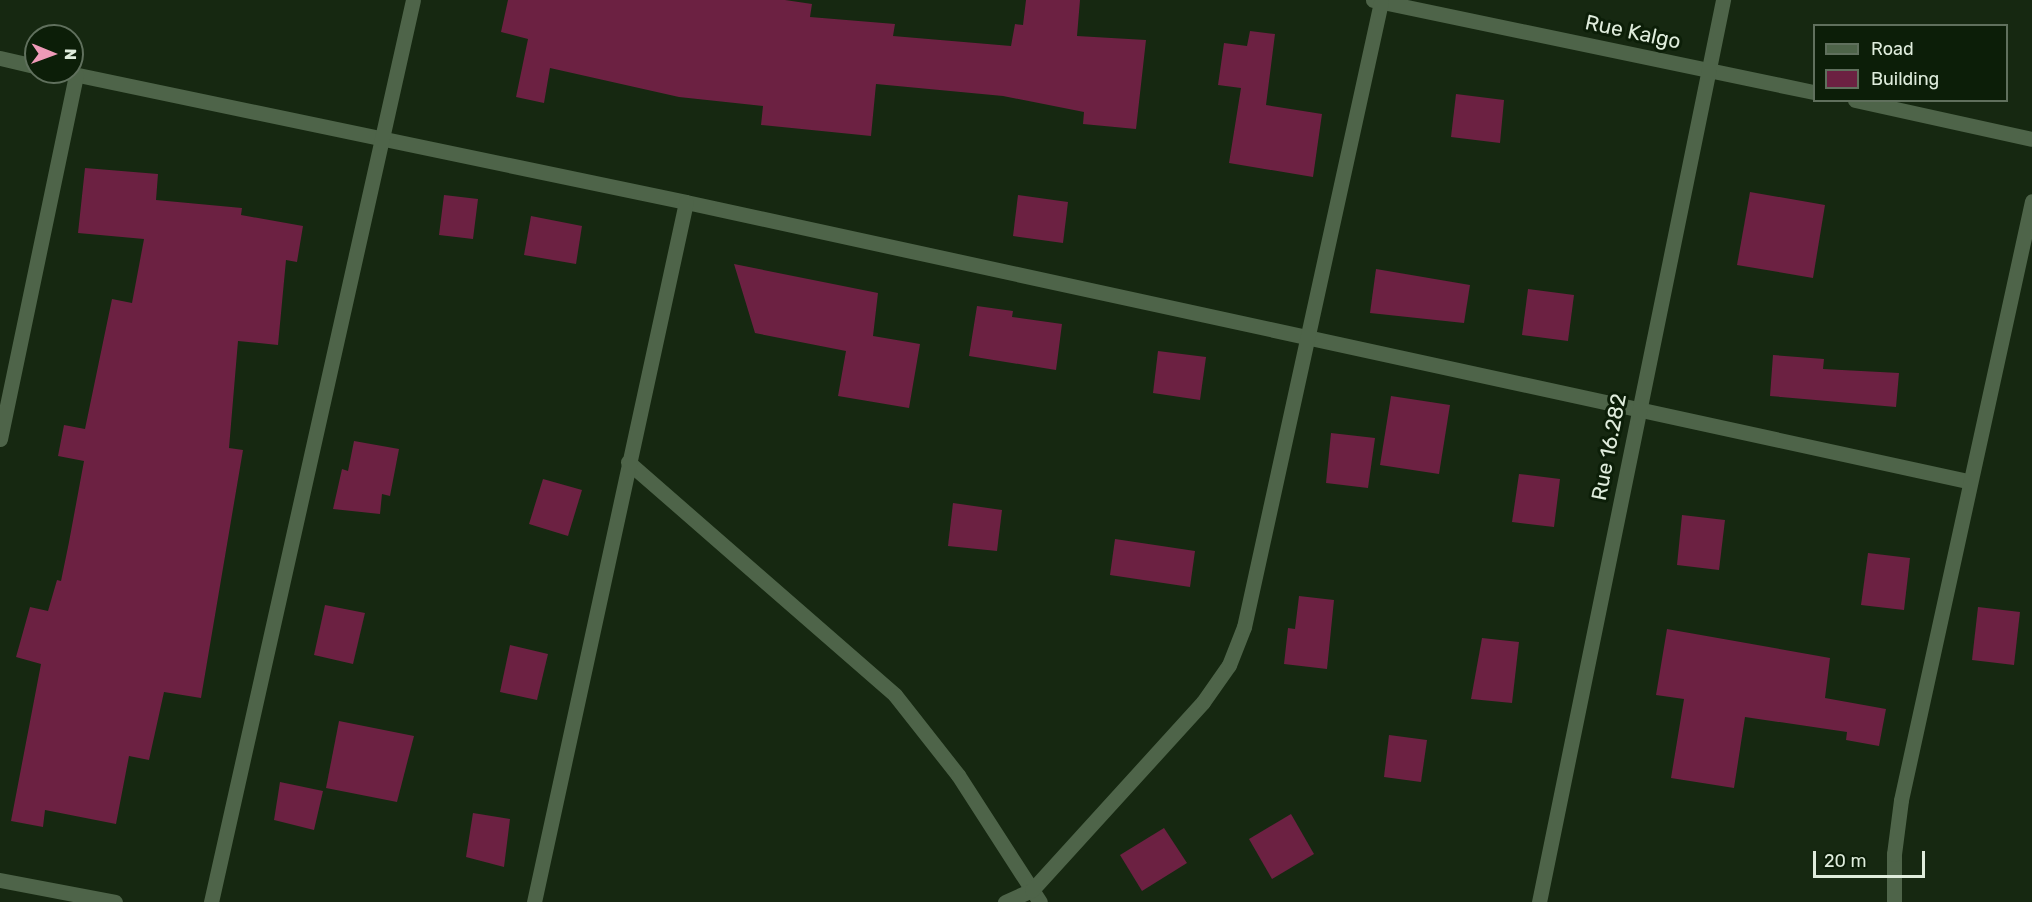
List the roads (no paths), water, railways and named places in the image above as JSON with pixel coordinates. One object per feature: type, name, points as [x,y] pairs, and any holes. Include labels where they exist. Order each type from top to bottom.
[{"type":"street","points":[[211,902],[413,0]]},
{"type":"street","name":"Rue 16.282","points":[[1539,902],[1593,648],[1637,409],[1723,0]]},
{"type":"street","points":[[1005,902],[1036,896],[1203,702],[1229,665],[1244,627],[1377,1]]},
{"type":"street","name":"Rue Kalgo","points":[[1377,1],[1709,68],[1813,92]]},
{"type":"street","points":[[0,58],[24,63]]},
{"type":"street","points":[[84,76],[382,141],[686,202],[1968,481]]},
{"type":"street","points":[[0,439],[68,84]]},
{"type":"street","points":[[1864,102],[2032,139]]},
{"type":"street","points":[[1894,902],[1894,854],[1901,800],[1968,481],[2032,201]]},
{"type":"street","points":[[534,902],[627,462],[686,202]]},
{"type":"street","points":[[627,462],[895,695],[958,775],[1036,896]]},
{"type":"street","points":[[0,880],[115,902]]}]
